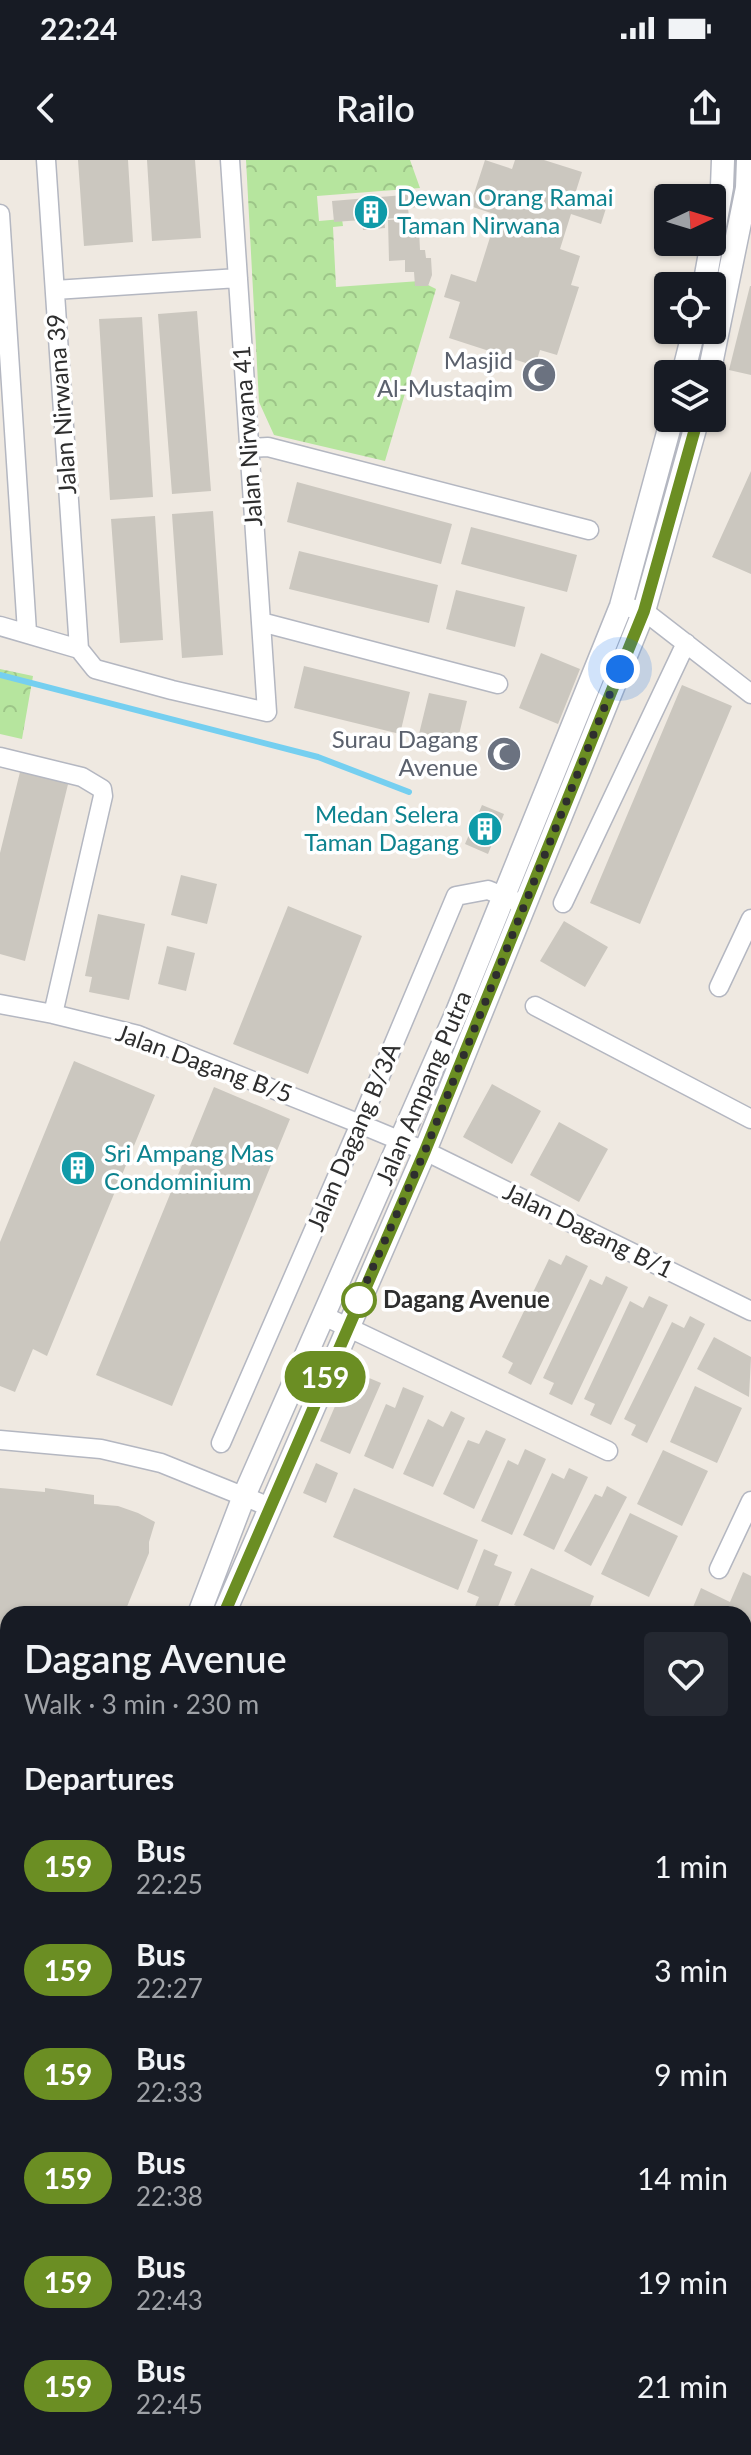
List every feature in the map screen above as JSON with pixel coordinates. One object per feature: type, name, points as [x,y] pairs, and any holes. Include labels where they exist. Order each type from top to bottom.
[{"type":"street","name":"Jalan Nirwana 39","points":[[46,160],[79,649]]},
{"type":"street","name":"Jalan Nirwana 41","points":[[79,649],[95,669],[267,712],[230,160]]},
{"type":"street","points":[[707,272],[722,187],[723,160]]},
{"type":"street","points":[[712,360],[747,188],[748,160]]},
{"type":"street","points":[[0,214],[27,632]]},
{"type":"street","points":[[55,290],[238,278]]},
{"type":"street","name":"Jalan Ampang Putra","points":[[227,1606],[425,1151],[621,606],[668,432]]},
{"type":"street","name":"Jalan Ampang Putra","points":[[202,1606],[244,1496],[644,611],[694,432]]},
{"type":"street","points":[[249,448],[268,447],[589,530]]},
{"type":"street","points":[[621,606],[644,611],[751,694]]},
{"type":"street","points":[[261,622],[498,684]]},
{"type":"street","points":[[0,626],[79,649]]},
{"type":"street","points":[[563,903],[686,643]]},
{"type":"street","points":[[0,757],[82,777],[102,789],[103,796],[53,1014]]},
{"type":"street","name":"Jalan Dagang B/3A","points":[[221,1443],[456,896],[488,890],[514,900]]},
{"type":"street","points":[[719,987],[751,919]]},
{"type":"street","name":"Jalan Dagang B/5","points":[[0,1004],[138,1035],[402,1141]]},
{"type":"street","points":[[535,1006],[751,1119]]},
{"type":"street","name":"Jalan Dagang B/1","points":[[402,1141],[751,1311]]},
{"type":"street","points":[[324,1316],[608,1451]]},
{"type":"street","points":[[0,1440],[116,1453],[161,1463],[270,1507]]},
{"type":"street","points":[[719,1569],[751,1501]]},
{"type":"green space","points":[[246,160],[410,160],[420,188],[317,196],[319,221],[342,219],[343,226],[333,227],[336,287],[420,281],[436,289],[385,461],[274,435],[259,402]]},
{"type":"green space","points":[[0,669],[33,676],[22,739],[0,734]]},
{"type":"building","points":[[78,160],[128,160],[133,242],[84,246]]},
{"type":"building","points":[[147,160],[195,160],[201,238],[152,241]]},
{"type":"building","points":[[485,160],[512,169],[515,160],[544,160],[582,172],[576,191],[608,202],[601,224],[571,214],[560,249],[580,256],[571,285],[579,287],[557,355],[540,350],[535,366],[449,338],[460,302],[444,297],[451,274],[476,282],[497,215],[470,206]]},
{"type":"building","name":"Dewan Orang Ramai Taman Nirwana","points":[[416,194],[417,207],[408,208],[409,217],[384,219],[385,228],[363,230],[362,220],[334,222],[332,201]]},
{"type":"building","points":[[409,219],[409,227],[419,230],[420,250],[425,250],[426,258],[431,258],[432,275],[428,286],[415,286],[414,272],[405,272],[405,260],[389,261],[388,220]]},
{"type":"building","points":[[751,286],[751,375],[729,370]]},
{"type":"building","points":[[197,311],[211,491],[172,494],[158,314]]},
{"type":"building","points":[[142,317],[153,497],[110,500],[99,319]]},
{"type":"building","points":[[751,471],[751,574],[712,557]]},
{"type":"building","points":[[297,482],[452,524],[441,564],[287,522]]},
{"type":"building","points":[[213,511],[223,655],[182,658],[172,514]]},
{"type":"building","points":[[155,516],[163,640],[120,643],[111,519]]},
{"type":"building","points":[[471,527],[577,555],[567,592],[461,564]]},
{"type":"building","points":[[299,551],[438,585],[429,623],[289,589]]},
{"type":"building","points":[[456,590],[525,607],[515,647],[446,629]]},
{"type":"building","points":[[541,653],[580,669],[558,724],[519,708]]},
{"type":"building","points":[[304,666],[410,692],[400,734],[294,708]]},
{"type":"building","points":[[682,685],[732,706],[640,924],[590,903]]},
{"type":"building","points":[[429,693],[467,701],[457,743],[419,734]]},
{"type":"building","points":[[22,764],[70,776],[25,961],[0,954],[0,853]]},
{"type":"building","name":"Medan Selera Taman Dagang","points":[[482,805],[504,814],[488,854],[465,844]]},
{"type":"building","points":[[181,875],[217,884],[207,924],[171,915]]},
{"type":"building","points":[[288,906],[362,936],[308,1074],[233,1044]]},
{"type":"building","points":[[98,914],[145,924],[129,1000],[89,992],[92,977],[85,976]]},
{"type":"building","points":[[564,921],[608,947],[585,987],[540,961]]},
{"type":"building","points":[[167,946],[195,953],[186,991],[158,984]]},
{"type":"building","name":"Sri Ampang Mas Condominium","points":[[74,1061],[155,1095],[47,1356],[33,1349],[15,1392],[0,1386],[0,1242]]},
{"type":"building","points":[[492,1084],[541,1111],[512,1164],[463,1137]]},
{"type":"building","points":[[214,1087],[290,1119],[172,1406],[96,1375]]},
{"type":"building","points":[[559,1122],[608,1149],[579,1202],[530,1175]]},
{"type":"building","points":[[566,1255],[588,1266],[531,1385],[508,1373],[513,1363],[502,1357],[549,1259],[561,1265]]},
{"type":"building","points":[[606,1276],[628,1287],[572,1405],[549,1394],[554,1383],[543,1378],[590,1279],[602,1285]]},
{"type":"building","points":[[649,1296],[668,1305],[611,1425],[590,1415],[595,1404],[584,1399],[630,1301],[643,1308]]},
{"type":"building","points":[[690,1316],[705,1324],[647,1443],[631,1435],[636,1425],[624,1419],[672,1322],[684,1328]]},
{"type":"building","points":[[714,1337],[751,1357],[749,1397],[697,1369]]},
{"type":"building","points":[[362,1375],[381,1383],[350,1454],[320,1441],[345,1383],[356,1388]]},
{"type":"building","points":[[695,1386],[742,1408],[717,1463],[670,1442]]},
{"type":"building","points":[[403,1387],[424,1396],[393,1469],[364,1456],[386,1404],[395,1408]]},
{"type":"building","points":[[451,1411],[465,1418],[433,1487],[403,1474],[428,1419],[443,1427]]},
{"type":"building","points":[[486,1430],[506,1439],[474,1509],[443,1494],[468,1440],[479,1444]]},
{"type":"building","points":[[525,1449],[546,1459],[512,1535],[481,1521],[508,1460],[518,1465]]},
{"type":"building","points":[[663,1450],[708,1471],[682,1526],[637,1504]]},
{"type":"building","points":[[316,1463],[338,1473],[326,1503],[303,1493]]},
{"type":"building","points":[[569,1468],[588,1477],[554,1550],[523,1535],[552,1473],[564,1479]]},
{"type":"building","points":[[607,1486],[627,1497],[591,1566],[564,1551],[595,1494],[602,1497]]},
{"type":"building","points":[[0,1488],[45,1492],[45,1488],[94,1495],[94,1504],[118,1506],[155,1522],[149,1553],[127,1606],[0,1606]]},
{"type":"building","points":[[354,1488],[478,1540],[458,1590],[333,1537]]},
{"type":"building","points":[[630,1513],[678,1536],[649,1597],[601,1574]]},
{"type":"building","points":[[484,1549],[498,1555],[494,1565],[512,1572],[498,1606],[475,1606],[479,1597],[467,1592]]},
{"type":"building","points":[[531,1568],[594,1596],[590,1606],[514,1605]]},
{"type":"building","points":[[743,1572],[751,1576],[751,1606],[694,1606],[701,1588],[730,1602]]},
{"type":"waterway","points":[[0,675],[318,757],[409,792]]},
{"type":"bus line","name":"159","points":[[227,1606],[425,1151],[644,611],[694,432]]},
{"type":"place","name":"Dewan Orang Ramai Taman Nirwana","points":[[371,212]]},
{"type":"place","name":"Masjid Al-Mustaqim","points":[[539,375]]},
{"type":"place","name":"Surau Dagang Avenue","points":[[504,754]]},
{"type":"place","name":"Medan Selera Taman Dagang","points":[[485,829]]},
{"type":"place","name":"Sri Ampang Mas Condominium","points":[[78,1168]]},
{"type":"place","name":"Dagang Avenue","points":[[359,1300]]},
{"type":"route","points":[[359,1300],[357,1303],[425,1151],[620,669]]}]
